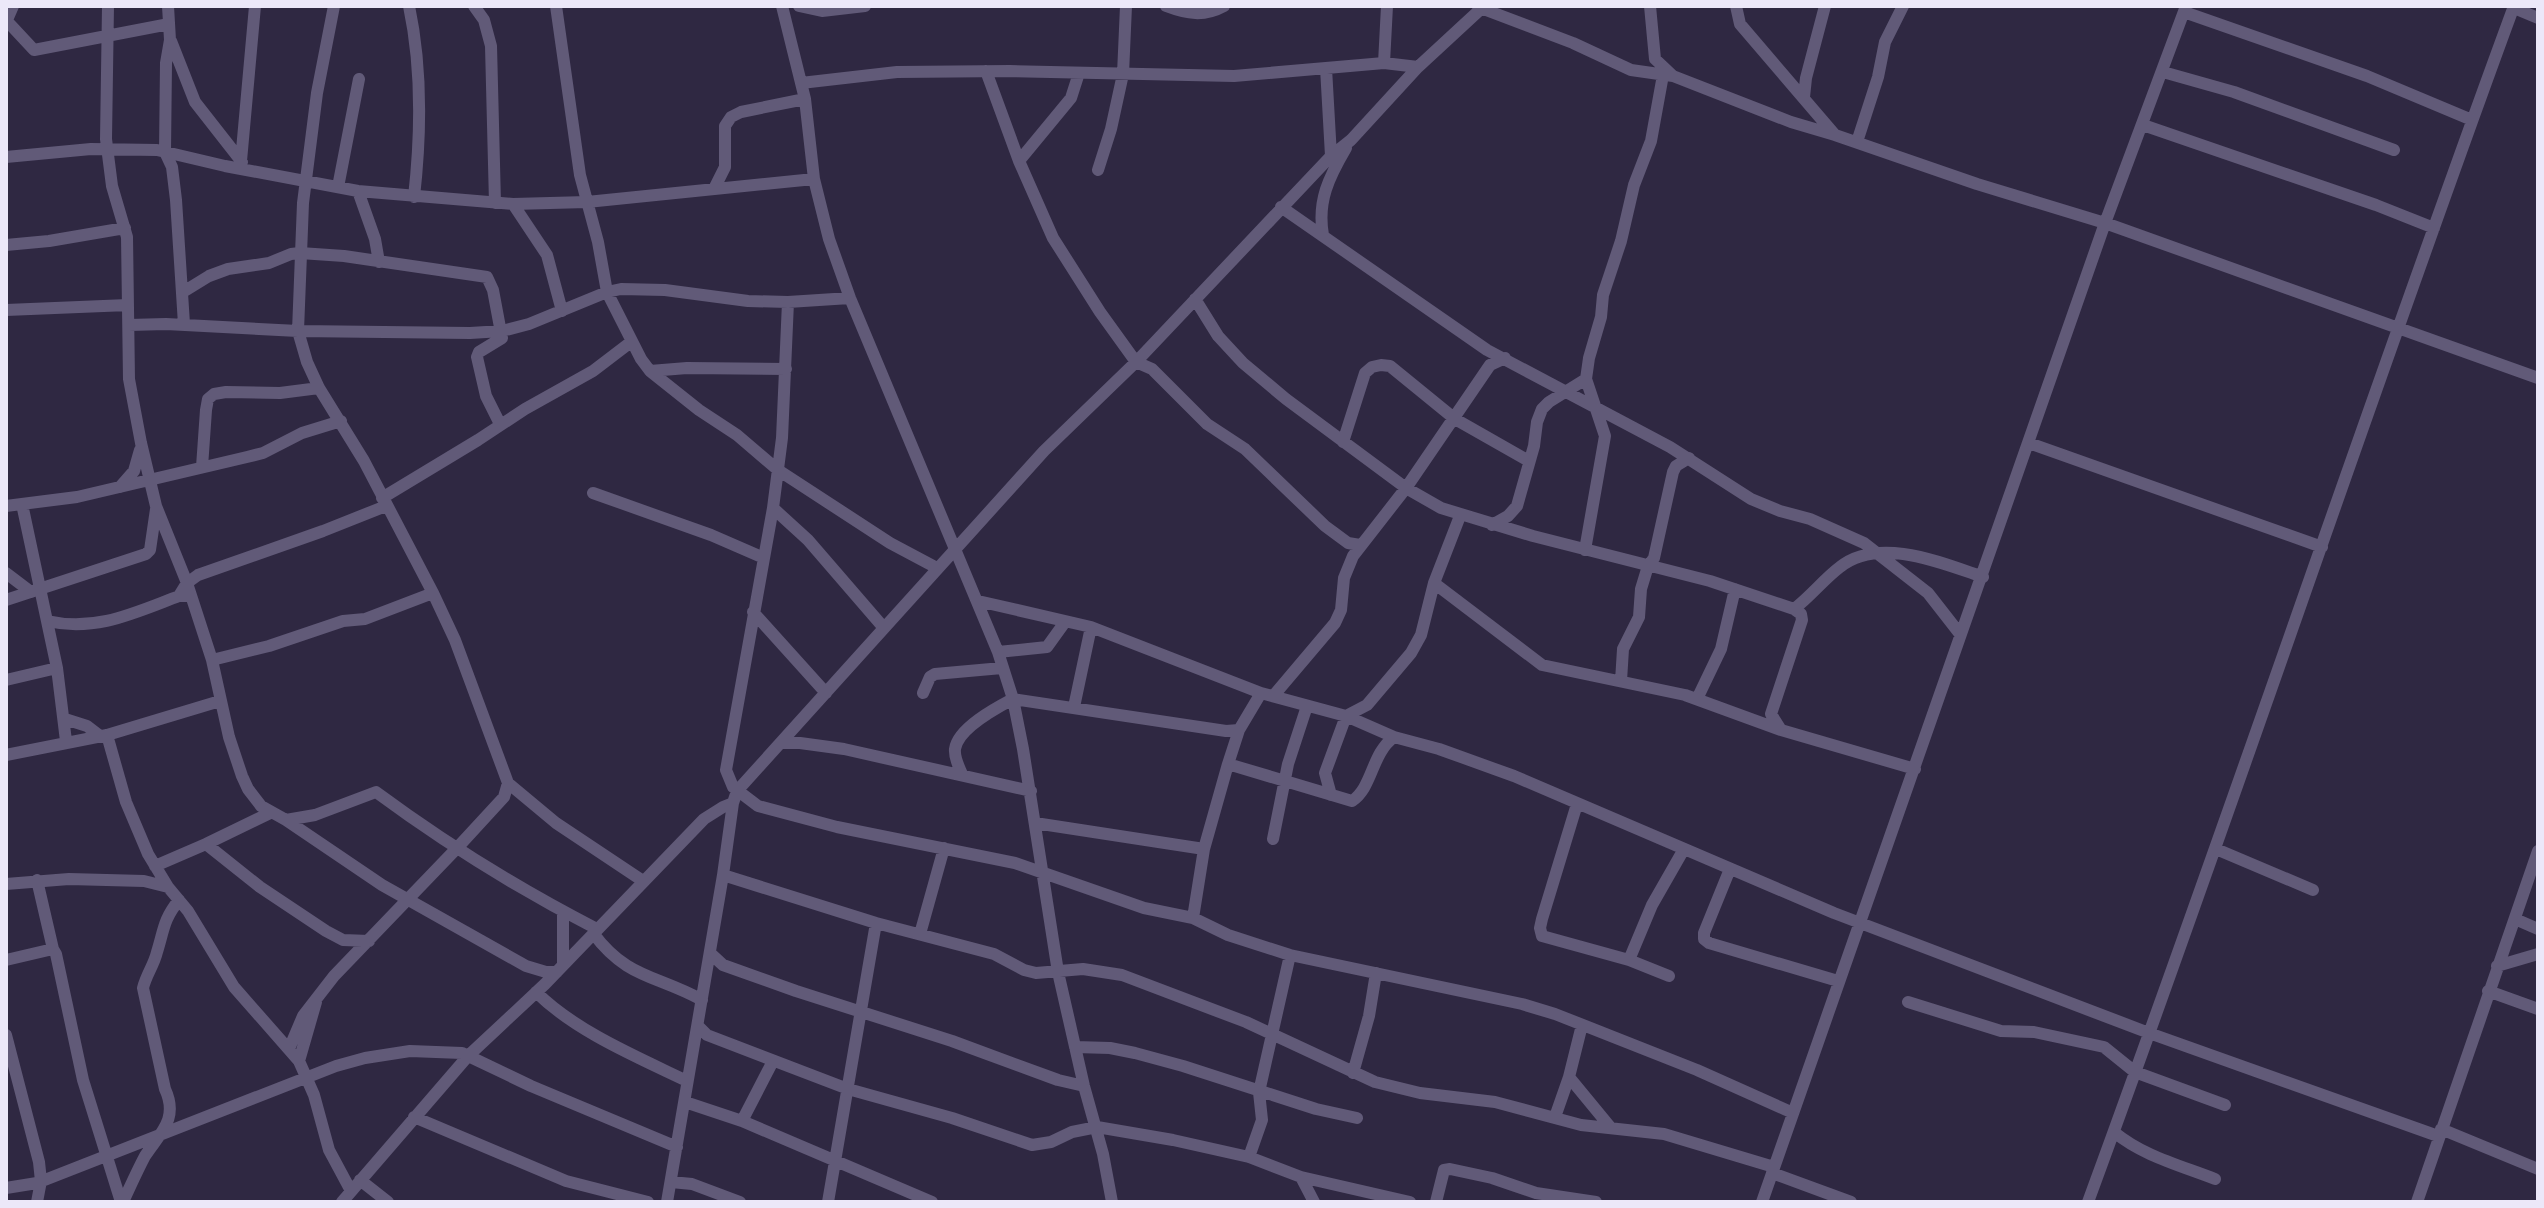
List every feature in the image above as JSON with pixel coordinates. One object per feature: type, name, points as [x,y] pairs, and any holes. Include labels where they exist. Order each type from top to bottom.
[{"type":"street","points":[[13,6],[6,21],[34,50],[169,24]]},
{"type":"street","points":[[108,6],[107,149],[112,186],[129,251],[129,379],[156,506],[212,660],[229,737],[248,789],[270,813],[286,820],[360,872],[408,900],[526,966],[546,972],[560,968]]},
{"type":"street","points":[[168,6],[170,40],[166,63],[165,152],[172,167],[184,324]]},
{"type":"street","points":[[242,165],[255,6]]},
{"type":"street","points":[[409,6],[418,86],[414,197]]},
{"type":"street","points":[[474,6],[484,20],[491,46],[495,203]]},
{"type":"street","points":[[556,6],[580,175],[600,250],[607,292],[631,342],[650,371],[737,435],[778,470],[890,543],[937,568]]},
{"type":"street","points":[[782,6],[805,99],[814,179],[829,239],[850,298],[978,601],[1013,699],[1031,791],[1058,972],[1084,1086],[1097,1127],[1112,1202]]},
{"type":"street","points":[[799,6],[822,11],[865,6]]},
{"type":"street","points":[[1098,170],[1123,74],[1126,6]]},
{"type":"street","points":[[1166,6],[1196,14],[1213,12],[1224,6]]},
{"type":"street","points":[[1384,63],[1387,6]]},
{"type":"street","points":[[1650,6],[1655,59],[1668,76]]},
{"type":"street","points":[[1736,6],[1740,24],[1835,135]]},
{"type":"street","points":[[1804,97],[1825,6]]},
{"type":"street","points":[[1857,142],[1875,88],[1885,42],[1903,6]]},
{"type":"street","points":[[342,1202],[468,1056],[560,968],[704,819],[735,797],[1044,451],[1136,362],[1281,207],[1480,7],[1573,43],[1631,70],[1668,76],[1791,122],[1963,180],[2105,223],[2538,378]]},
{"type":"street","points":[[2090,1201],[2398,326],[2514,7],[2538,18]]},
{"type":"street","points":[[331,8],[305,181],[300,253],[298,331],[307,362],[433,593],[455,640],[508,783],[556,823],[643,881]]},
{"type":"street","points":[[1762,1202],[2105,223],[2185,9],[2367,76],[2472,120]]},
{"type":"street","points":[[170,40],[195,102],[242,165]]},
{"type":"street","points":[[801,83],[897,72],[1249,75],[1384,63],[1418,67]]},
{"type":"street","points":[[1326,68],[1331,156]]},
{"type":"street","points":[[986,71],[1019,161],[1053,238],[1136,362],[1152,369],[1207,424],[1245,449],[1302,506],[1354,548]]},
{"type":"street","points":[[2163,72],[2234,92],[2394,150]]},
{"type":"street","points":[[1019,161],[1071,98],[1079,73]]},
{"type":"street","points":[[1585,550],[1605,445],[1603,426],[1586,379],[1601,317],[1603,295],[1668,76]]},
{"type":"street","points":[[338,187],[359,79]]},
{"type":"street","points":[[714,189],[725,167],[725,126],[731,117],[741,112],[805,99]]},
{"type":"street","points":[[2143,125],[2434,228]]},
{"type":"street","points":[[1323,235],[1321,201],[1351,140]]},
{"type":"street","points":[[6,157],[134,148],[242,165],[358,191],[513,204],[587,202],[814,179]]},
{"type":"street","points":[[172,167],[184,157]]},
{"type":"street","points":[[358,191],[375,239],[379,262]]},
{"type":"street","points":[[513,204],[547,255],[562,311]]},
{"type":"street","points":[[1281,207],[1487,350],[1689,458],[1763,505],[1825,525],[1864,543],[1928,593],[1960,634]]},
{"type":"street","points":[[6,245],[125,228]]},
{"type":"street","points":[[302,230],[321,253]]},
{"type":"street","points":[[183,292],[218,273],[300,253],[321,253],[487,277],[502,331],[501,341],[477,354],[486,396],[500,424]]},
{"type":"street","points":[[129,325],[184,324],[423,334],[502,331],[621,289],[665,290],[730,300],[788,302],[850,298]]},
{"type":"street","points":[[1195,299],[1204,317],[1231,352],[1286,399],[1406,488],[1460,516],[1735,589],[1801,614],[1802,620],[1771,714],[1781,730]]},
{"type":"street","points":[[669,1192],[687,1081],[700,1032],[702,1000],[735,797],[726,770],[773,508],[786,369],[788,302]]},
{"type":"street","points":[[6,310],[128,305]]},
{"type":"street","points":[[47,621],[86,626],[108,621],[185,592],[216,568],[323,531],[384,502],[500,424],[593,371],[631,342]]},
{"type":"street","points":[[1485,373],[1489,355],[1487,350]]},
{"type":"street","points":[[1193,918],[1204,849],[1234,733],[1335,623],[1341,610],[1344,578],[1354,548],[1406,488],[1494,361],[1505,358]]},
{"type":"street","points":[[1343,442],[1365,373],[1381,365],[1390,366],[1455,419],[1529,461]]},
{"type":"street","points":[[650,371],[687,368],[786,369]]},
{"type":"street","points":[[1492,525],[1508,516],[1517,506],[1542,409],[1586,379]]},
{"type":"street","points":[[202,467],[206,410],[208,399],[214,394],[280,393],[319,388]]},
{"type":"street","points":[[312,430],[323,421],[331,405]]},
{"type":"street","points":[[6,506],[77,497],[151,482],[263,453],[312,430],[341,421]]},
{"type":"street","points":[[120,487],[137,464],[141,443]]},
{"type":"street","points":[[2029,443],[2322,547]]},
{"type":"street","points":[[1621,681],[1623,649],[1639,617],[1641,589],[1656,552],[1673,472],[1676,466],[1689,458]]},
{"type":"street","points":[[593,493],[711,535],[764,558]]},
{"type":"street","points":[[22,504],[35,590],[47,621],[57,668],[66,741]]},
{"type":"street","points":[[6,600],[146,554],[150,550],[156,506]]},
{"type":"street","points":[[773,508],[808,540],[884,628]]},
{"type":"street","points":[[1331,795],[1325,773],[1346,716],[1367,705],[1411,653],[1421,635],[1434,583],[1460,516]]},
{"type":"street","points":[[1794,609],[1852,559],[1880,554],[1936,560],[1983,577]]},
{"type":"street","points":[[6,573],[35,590]]},
{"type":"street","points":[[1434,583],[1542,665],[1697,699],[1781,730],[1915,769]]},
{"type":"street","points":[[1697,699],[1721,649],[1735,589]]},
{"type":"street","points":[[212,660],[343,621],[365,619],[433,593]]},
{"type":"street","points":[[978,601],[1091,627],[1268,694],[1346,716],[1394,737],[1465,758],[1861,923],[2149,1033],[2538,1169]]},
{"type":"street","points":[[987,624],[1001,607]]},
{"type":"street","points":[[753,612],[826,693]]},
{"type":"street","points":[[998,652],[1047,647],[1065,622]]},
{"type":"street","points":[[1074,707],[1091,627]]},
{"type":"street","points":[[6,680],[57,668]]},
{"type":"street","points":[[923,693],[930,677],[935,674],[1002,668]]},
{"type":"street","points":[[962,774],[955,758],[958,741],[987,713],[1013,699],[1234,733]]},
{"type":"street","points":[[6,755],[104,736],[220,701]]},
{"type":"street","points":[[1367,705],[1382,746]]},
{"type":"street","points":[[1273,839],[1285,780],[1307,706]]},
{"type":"street","points":[[65,719],[104,736],[130,813],[155,866],[234,987],[299,1061],[308,1078],[329,1150],[351,1191]]},
{"type":"street","points":[[1228,764],[1352,801],[1357,798],[1382,746],[1394,737]]},
{"type":"street","points":[[781,743],[823,745],[1031,791]]},
{"type":"street","points":[[289,1049],[295,1030],[318,995],[504,797],[508,783]]},
{"type":"street","points":[[286,820],[315,815],[376,792],[458,847],[595,931],[604,948],[631,970],[702,1000]]},
{"type":"street","points":[[504,797],[519,794]]},
{"type":"street","points":[[735,797],[805,820],[1015,863],[1144,908],[1193,918],[1228,935],[1290,955],[1522,1004],[1705,1074],[1793,1113]]},
{"type":"street","points":[[1577,804],[1540,932],[1546,938],[1629,960],[1669,976]]},
{"type":"street","points":[[155,866],[270,813]]},
{"type":"street","points":[[1035,823],[1204,849]]},
{"type":"street","points":[[1015,863],[1056,828]]},
{"type":"street","points":[[206,844],[260,887],[326,931],[343,940],[369,941]]},
{"type":"street","points":[[920,934],[944,848]]},
{"type":"street","points":[[1629,960],[1652,905],[1684,849]]},
{"type":"street","points":[[2216,849],[2313,890]]},
{"type":"street","points":[[2419,1201],[2439,1132],[2537,856]]},
{"type":"street","points":[[1730,869],[1704,939],[1838,981]]},
{"type":"street","points":[[723,875],[876,923],[1002,956],[1024,970],[1036,973],[1083,969],[1122,975],[1274,1034],[1353,1073],[1396,1088],[1495,1102],[1581,1125],[1664,1134],[1773,1170],[1851,1202]]},
{"type":"street","points":[[6,884],[37,880],[144,881],[168,887]]},
{"type":"street","points":[[37,880],[66,994],[83,1080],[122,1202]]},
{"type":"street","points":[[122,1202],[146,1155],[162,1136],[170,1103],[143,988],[146,974],[157,954],[164,922],[179,900]]},
{"type":"street","points":[[560,968],[563,911]]},
{"type":"street","points":[[2515,919],[2538,929]]},
{"type":"street","points":[[828,1202],[876,923]]},
{"type":"street","points":[[6,960],[53,949]]},
{"type":"street","points":[[710,953],[723,965],[860,1013],[952,1041],[1058,1080],[1084,1086]]},
{"type":"street","points":[[2497,966],[2538,954]]},
{"type":"street","points":[[1249,1157],[1262,1120],[1259,1092],[1290,955]]},
{"type":"street","points":[[707,968],[723,965]]},
{"type":"street","points":[[526,966],[553,1009],[620,1048],[687,1081]]},
{"type":"street","points":[[1063,989],[1073,970]]},
{"type":"street","points":[[1353,1073],[1369,1016],[1376,973]]},
{"type":"street","points":[[2488,991],[2538,1009]]},
{"type":"street","points":[[299,1061],[318,995]]},
{"type":"street","points":[[1908,1002],[2001,1031],[2034,1032],[2104,1047],[2135,1072],[2225,1105]]},
{"type":"street","points":[[520,1008],[553,1009]]},
{"type":"street","points":[[1555,1117],[1582,1025]]},
{"type":"street","points":[[278,1035],[295,1030]]},
{"type":"street","points":[[700,1032],[848,1089],[952,1118],[1032,1145],[1097,1127],[1249,1157],[1301,1177],[1410,1202]]},
{"type":"street","points":[[6,1035],[39,1162],[41,1181],[37,1202]]},
{"type":"street","points":[[1075,1047],[1110,1048],[1135,1053],[1259,1092],[1357,1118]]},
{"type":"street","points":[[6,1188],[41,1181],[365,1058],[410,1051],[454,1052],[468,1056],[677,1147]]},
{"type":"street","points":[[742,1121],[773,1061]]},
{"type":"street","points":[[828,1079],[850,1073]]},
{"type":"street","points":[[1569,1077],[1611,1128]]},
{"type":"street","points":[[685,1102],[742,1121],[932,1202]]},
{"type":"street","points":[[414,1117],[587,1188],[645,1201],[692,1184],[740,1202]]},
{"type":"street","points":[[2114,1132],[2132,1147],[2149,1155],[2215,1179]]},
{"type":"street","points":[[1436,1202],[1444,1170],[1492,1178],[1535,1197],[1596,1202]]},
{"type":"street","points":[[1301,1177],[1314,1202]]},
{"type":"street","points":[[360,1180],[388,1202]]}]
